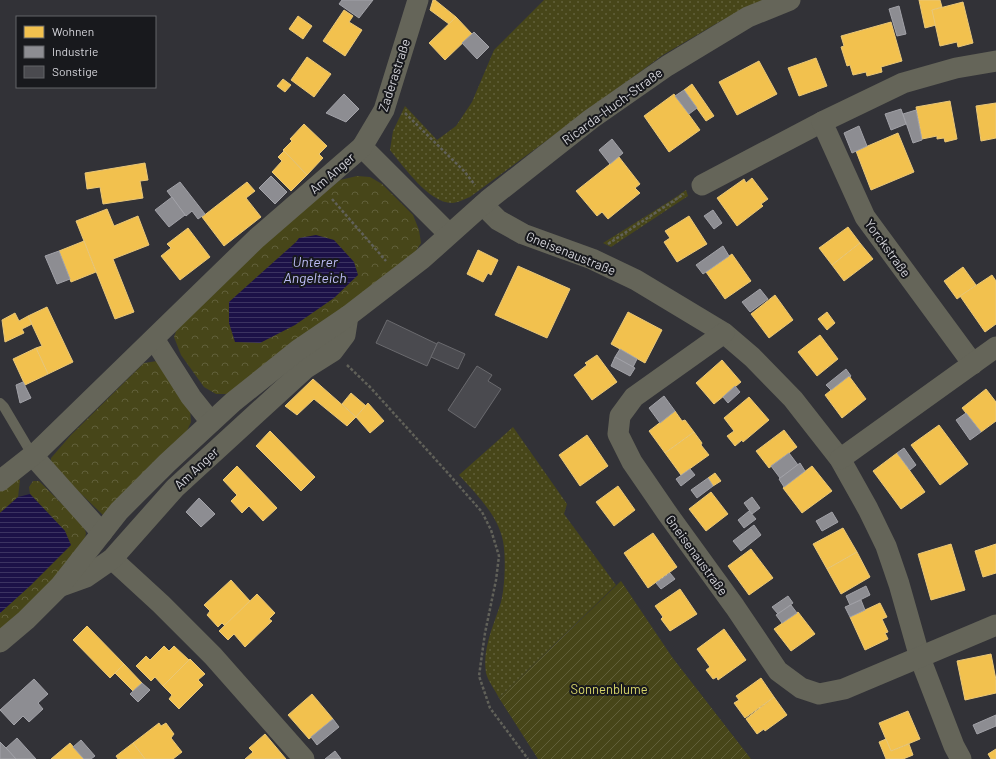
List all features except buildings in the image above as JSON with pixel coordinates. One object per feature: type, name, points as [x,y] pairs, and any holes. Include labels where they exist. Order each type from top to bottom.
[{"type":"street","name":"Zaderastraße","points":[[362,147],[384,110],[418,0]]},
{"type":"street","name":"Ricarda-Huch-Straße","points":[[449,234],[591,119],[667,66],[748,17],[790,0]]},
{"type":"street","points":[[702,185],[822,122],[903,83],[956,68],[996,61]]},
{"type":"street","name":"Yorckstraße","points":[[822,122],[865,217],[973,364]]},
{"type":"street","name":"Am Anger","points":[[0,482],[33,456],[257,238],[362,147],[449,234],[422,259],[348,316],[298,350],[233,402],[162,468],[119,511],[60,586],[26,620],[0,642]]},
{"type":"street","name":"Gneisenaustraße","points":[[486,203],[498,220],[523,234],[592,259],[636,280],[724,333],[752,357],[794,399],[840,459],[868,509],[886,546],[899,584],[920,658],[954,746],[961,759]]},
{"type":"street","name":"Am Anger","points":[[60,586],[86,576],[112,559],[175,488],[306,368],[332,351],[345,336],[348,316]]},
{"type":"street","name":"Gneisenaustraße","points":[[724,333],[634,397],[620,416],[618,434],[632,462],[735,607],[778,671],[801,688],[819,694],[844,689],[920,658]]},
{"type":"street","points":[[154,339],[192,398],[211,422]]},
{"type":"street","points":[[840,459],[996,347]]},
{"type":"street","points":[[33,456],[102,533]]},
{"type":"street","points":[[112,559],[161,604],[213,656],[304,759]]},
{"type":"street","points":[[920,658],[996,625]]},
{"type":"lane","points":[[0,403],[4,407],[33,456]]},
{"type":"path","points":[[389,94],[408,117],[464,171],[486,203]]},
{"type":"path","points":[[607,245],[688,192],[702,185]]},
{"type":"path","points":[[332,199],[383,259],[390,264]]},
{"type":"path","points":[[332,351],[370,387],[446,471],[482,512],[491,530],[499,556],[479,676],[490,708],[528,759]]},
{"type":"green space","points":[[544,0],[766,0],[719,22],[663,55],[470,197],[459,202],[452,203],[435,197],[418,183],[390,150],[393,131],[405,106],[437,140],[456,126],[472,102],[494,50]]},
{"type":"green space","points":[[357,176],[370,177],[382,184],[413,215],[419,230],[421,243],[412,257],[236,389],[226,394],[216,394],[204,387],[181,355],[174,337],[180,320],[208,290],[340,180]]},
{"type":"green space","points":[[686,190],[688,196],[611,247],[603,243],[670,201]]},
{"type":"green space","points":[[157,361],[190,408],[191,422],[185,435],[112,511],[103,515],[51,465],[51,458],[71,435],[144,363]]},
{"type":"green space","points":[[513,427],[567,504],[564,514],[616,585],[499,698],[487,676],[485,664],[487,646],[501,602],[505,563],[503,541],[496,522],[486,505],[459,475]]},
{"type":"green space","points":[[13,476],[20,480],[18,497],[0,513],[0,487]]},
{"type":"green space","points":[[33,481],[39,481],[83,525],[86,533],[83,548],[0,635],[0,613],[31,585],[65,531],[30,494],[29,487]]},
{"type":"green space","name":"Sonnenblume","points":[[621,581],[672,657],[751,759],[538,759],[499,698]]},
{"type":"water","name":"Unterer Angelteich","points":[[316,235],[334,240],[354,262],[358,275],[334,298],[295,325],[260,343],[235,342],[229,323],[229,302],[299,238]]},
{"type":"water","points":[[30,494],[65,531],[71,545],[31,585],[0,613],[0,513],[18,497]]}]
